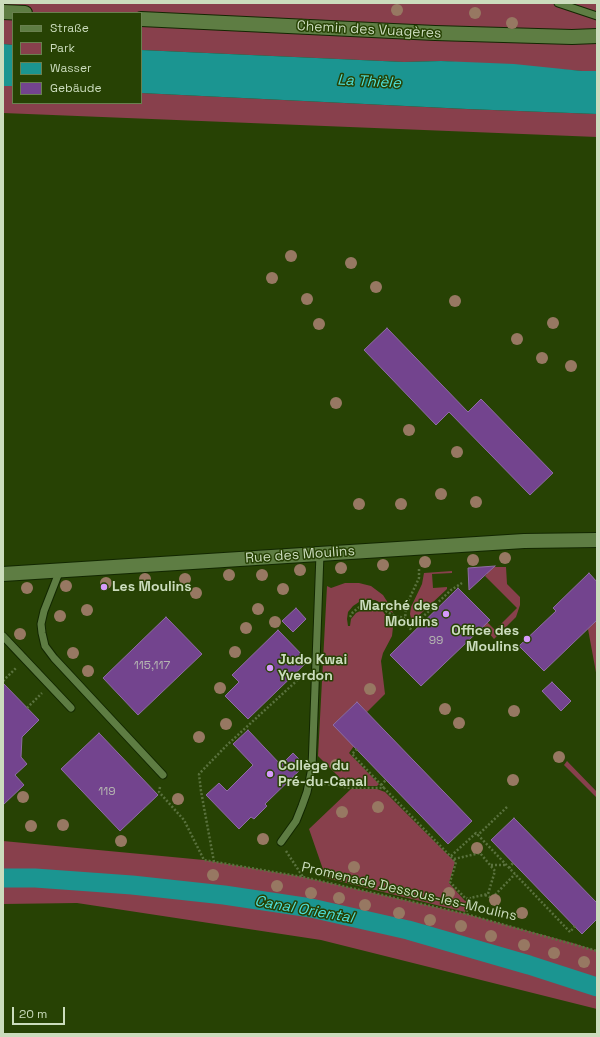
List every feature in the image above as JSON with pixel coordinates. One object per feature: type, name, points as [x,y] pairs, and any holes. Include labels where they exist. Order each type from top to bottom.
[{"type":"street","name":"Chemin des Vuagères","points":[[142,19],[464,34],[572,37],[597,36]]},
{"type":"street","name":"Rue des Moulins","points":[[3,574],[524,541],[597,540]]},
{"type":"lane","points":[[558,3],[597,16]]},
{"type":"lane","points":[[281,842],[296,821],[307,792],[312,768],[320,554]]},
{"type":"lane","points":[[60,570],[44,611],[41,624],[45,646],[54,658],[163,775]]},
{"type":"lane","points":[[3,636],[71,708]]},
{"type":"path","points":[[419,569],[419,578],[406,606],[405,620],[410,629],[451,590],[462,583]]},
{"type":"path","points":[[350,617],[353,612],[362,605],[374,603],[381,605],[387,612],[395,616],[405,618]]},
{"type":"path","points":[[163,775],[159,792],[184,820],[204,860],[214,862],[199,774],[227,745],[306,672],[315,668]]},
{"type":"path","points":[[3,681],[14,670]]},
{"type":"path","points":[[27,708],[40,696]]},
{"type":"path","points":[[357,749],[352,754],[454,859],[456,862],[450,882],[466,899],[488,894],[495,870],[480,853],[454,859]]},
{"type":"path","points":[[381,785],[386,780]]},
{"type":"path","points":[[309,782],[350,788],[384,788]]},
{"type":"path","points":[[451,856],[476,833],[478,835],[507,807]]},
{"type":"path","points":[[478,835],[570,932],[574,926]]},
{"type":"path","points":[[281,842],[304,877]]},
{"type":"path","name":"Promenade Dessous-les-Moulins","points":[[214,862],[304,877],[466,914],[597,951]]},
{"type":"path","points":[[509,868],[513,863]]},
{"type":"path","points":[[490,865],[506,865]]},
{"type":"path","points":[[485,895],[492,898],[515,874]]},
{"type":"path","points":[[466,914],[470,898]]},
{"type":"green space","points":[[3,3],[597,3],[597,71],[441,61],[404,62],[142,50],[142,12],[12,12],[12,45],[3,44]]},
{"type":"green space","points":[[3,86],[12,86],[12,104],[142,104],[142,93],[597,114],[597,137],[3,113]]},
{"type":"green space","points":[[481,567],[506,567],[507,584],[520,597],[520,605],[516,617],[494,639],[483,626],[487,622],[495,630],[517,608],[485,576],[487,574]]},
{"type":"green space","points":[[452,571],[452,573],[432,574],[433,588],[447,587],[447,589],[412,622],[410,614],[411,607],[422,584],[424,573]]},
{"type":"green space","points":[[345,583],[359,583],[371,586],[383,595],[393,613],[375,600],[362,600],[353,606],[348,612],[348,626],[350,626],[351,619],[356,613],[370,606],[376,605],[380,607],[386,616],[388,615],[394,618],[392,636],[383,653],[381,661],[385,694],[367,712],[357,702],[333,725],[354,746],[349,753],[379,784],[377,786],[348,786],[318,756],[327,586],[331,588]]},
{"type":"green space","points":[[597,620],[597,678],[588,629]]},
{"type":"green space","points":[[567,761],[597,792],[597,798],[564,765]]},
{"type":"green space","points":[[351,789],[377,789],[385,792],[455,862],[449,883],[465,901],[468,900],[465,912],[326,878],[309,829]]},
{"type":"green space","points":[[3,841],[204,860],[303,877],[466,914],[576,944],[597,951],[597,1009],[321,940],[77,903],[3,904]]},
{"type":"water","points":[[3,44],[12,45],[12,86],[3,86]]},
{"type":"water","name":"La Thièle","points":[[142,50],[404,62],[441,61],[514,64],[582,71],[597,71],[597,114],[142,93]]},
{"type":"building","points":[[387,328],[468,412],[481,399],[553,473],[530,495],[449,412],[436,425],[364,350]]},
{"type":"building","points":[[495,566],[469,590],[468,568]]},
{"type":"building","points":[[589,573],[597,582],[597,620],[544,671],[519,646],[556,611],[553,608]]},
{"type":"building","points":[[458,588],[490,620],[421,686],[390,655]]},
{"type":"building","points":[[296,608],[306,619],[293,632],[282,621]]},
{"type":"building","points":[[166,617],[202,654],[138,715],[103,678]]},
{"type":"building","name":"Judo Kwai Yverdon","points":[[278,630],[308,661],[248,719],[225,696],[239,682],[232,675]]},
{"type":"building","points":[[552,682],[571,701],[561,711],[542,691]]},
{"type":"building","points":[[3,683],[39,720],[22,737],[21,757],[27,764],[15,775],[24,785],[3,805]]},
{"type":"building","points":[[357,702],[472,821],[448,844],[333,725]]},
{"type":"building","name":"Collège du Pré-du-Canal","points":[[248,730],[281,765],[293,753],[305,765],[265,804],[267,806],[254,819],[251,817],[239,829],[206,795],[219,783],[227,791],[253,765],[233,744]]},
{"type":"building","points":[[99,733],[158,795],[120,831],[61,769]]},
{"type":"building","points":[[514,818],[597,903],[597,919],[582,934],[491,840]]},
{"type":"waterway","name":"Canal Oriental","points":[[3,878],[35,878],[132,885],[224,895],[311,908],[408,930],[529,965],[597,987]]},
{"type":"place","name":"Les Moulins","points":[[104,587]]},
{"type":"place","name":"Marché des Moulins","points":[[446,614]]},
{"type":"place","name":"Office des Moulins","points":[[527,639]]},
{"type":"place","name":"Judo Kwai Yverdon","points":[[270,668]]},
{"type":"place","name":"Collège du Pré-du-Canal","points":[[270,774]]}]
